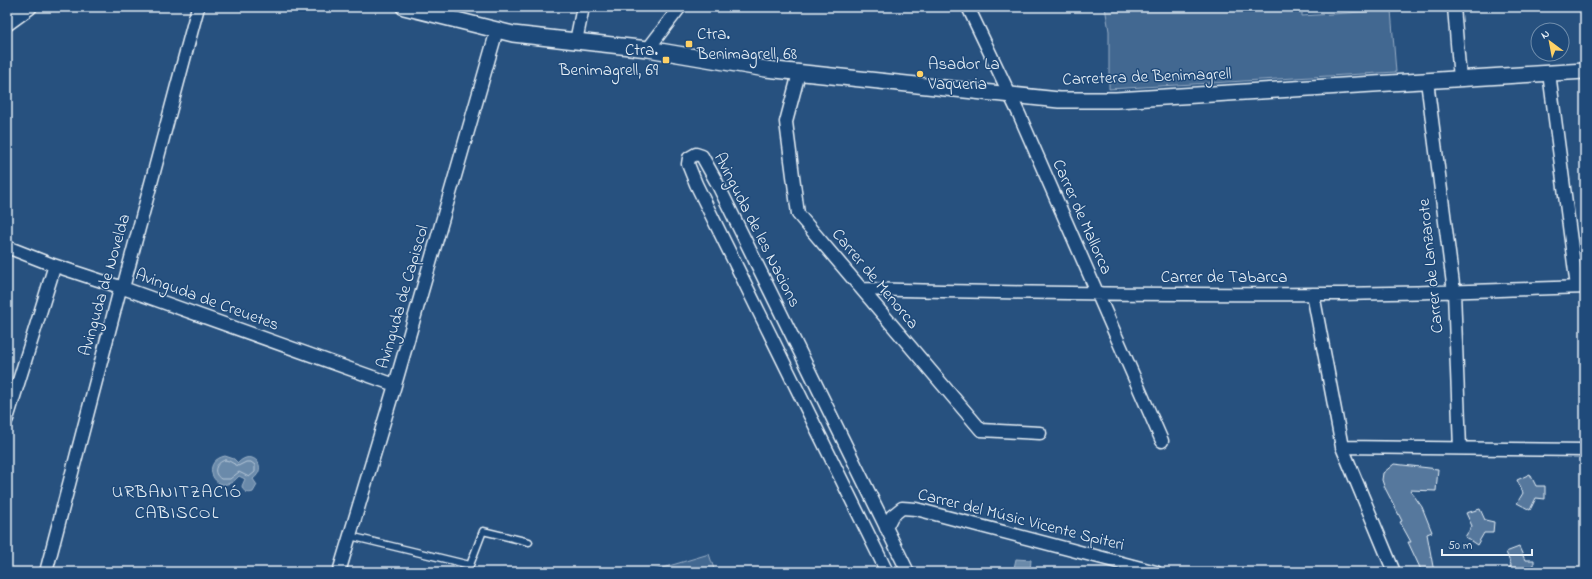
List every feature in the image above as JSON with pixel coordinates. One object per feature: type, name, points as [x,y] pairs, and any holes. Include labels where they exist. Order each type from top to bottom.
[{"type":"street","points":[[7,24],[29,7]]},
{"type":"street","name":"Avinguda de Novelda","points":[[46,572],[119,293],[123,288],[198,7]]},
{"type":"street","name":"Carretera de Benimagrell","points":[[404,7],[513,34],[665,51],[766,69],[1059,100],[1116,100],[1585,71]]},
{"type":"street","points":[[576,41],[583,7]]},
{"type":"street","points":[[648,49],[680,7]]},
{"type":"street","name":"Carrer de Mallorca","points":[[968,7],[1019,114],[1162,441]]},
{"type":"street","points":[[1454,7],[1460,79]]},
{"type":"street","name":"Avinguda de Capiscol","points":[[339,572],[395,386],[497,30]]},
{"type":"street","name":"Carrer de Menorca","points":[[799,72],[786,122],[798,214],[981,430],[1040,433]]},
{"type":"street","points":[[1549,73],[1581,287]]},
{"type":"street","name":"Carrer de Lanzarote","points":[[1427,81],[1454,292],[1460,448]]},
{"type":"street","name":"Avinguda de les Nacions","points":[[887,572],[696,184],[688,164],[690,158],[696,154],[702,156],[717,183],[908,572]]},
{"type":"street","name":"Avinguda de Creuetes","points":[[7,247],[53,265],[123,288],[395,386]]},
{"type":"street","points":[[7,419],[12,381],[54,268],[53,265]]},
{"type":"street","name":"Carrer de Tabarca","points":[[862,290],[1098,295],[1454,292],[1581,287]]},
{"type":"street","points":[[1313,294],[1342,448],[1394,572]]},
{"type":"street","points":[[1342,448],[1585,450]]},
{"type":"street","name":"Carrer del Músic Vicente Spiteri","points":[[886,528],[892,516],[902,508],[916,509],[1156,572]]},
{"type":"lane","points":[[350,536],[470,565],[483,532],[529,542]]},
{"type":"shaded area","points":[[1105,7],[1302,7],[1302,16],[1391,10],[1396,72],[1109,89],[1109,31]]},
{"type":"shaded area","points":[[709,554],[715,572],[649,572]]},
{"type":"water","points":[[225,456],[234,459],[238,463],[248,457],[257,461],[259,465],[258,474],[253,479],[257,485],[253,492],[248,493],[243,490],[242,486],[245,479],[239,476],[231,483],[224,484],[218,482],[214,478],[212,465],[217,460]]},
{"type":"water","points":[[1016,559],[1031,560],[1030,572],[1013,572]]},
{"type":"building","points":[[1394,464],[1438,469],[1436,491],[1410,490],[1422,507],[1432,532],[1427,534],[1434,572],[1422,572],[1408,542],[1411,542],[1400,522],[1402,521],[1384,486],[1382,480],[1383,473]]},
{"type":"building","points":[[1530,474],[1536,486],[1545,486],[1545,499],[1536,498],[1530,510],[1517,503],[1523,493],[1517,480]]},
{"type":"building","points":[[1480,509],[1485,520],[1494,522],[1493,533],[1484,533],[1477,545],[1465,537],[1472,526],[1466,513]]},
{"type":"building","points":[[1519,547],[1525,560],[1534,560],[1534,572],[1508,572],[1511,565],[1506,552]]},
{"type":"place","name":"Ctra. Benimagrell, 68","points":[[689,44]]},
{"type":"place","name":"Ctra. Benimagrell, 69","points":[[666,60]]},
{"type":"place","name":"Asador La Vaqueria","points":[[920,74]]},
{"type":"district","name":"URBANITZACIÓ CABISCOL","points":[[177,503]]}]
